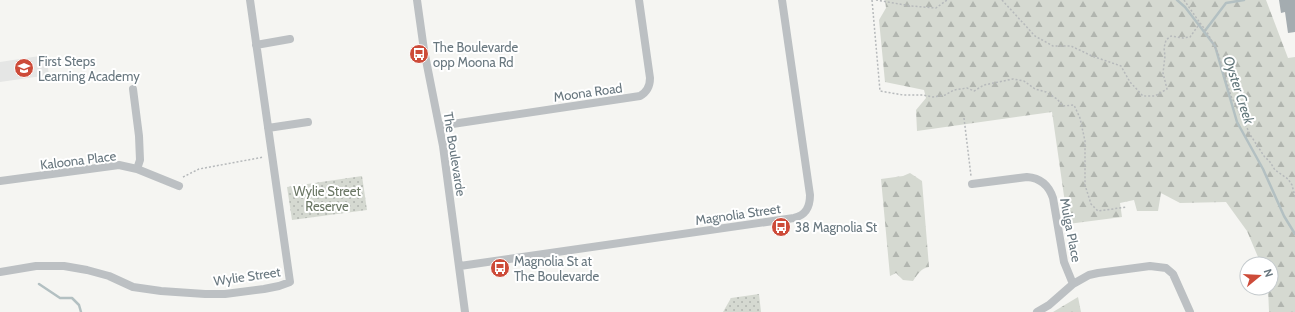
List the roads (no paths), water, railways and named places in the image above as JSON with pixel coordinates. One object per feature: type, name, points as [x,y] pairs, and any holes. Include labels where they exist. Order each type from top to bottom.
[{"type":"street","name":"Wylie Street","points":[[0,272],[36,266],[64,266],[109,276],[133,287],[161,291],[205,294],[225,294],[264,289],[290,282],[250,0]]},
{"type":"street","name":"The Boulevarde","points":[[417,0],[424,50],[439,126],[460,266],[465,312]]},
{"type":"street","name":"Moona Road","points":[[439,126],[640,96],[650,84],[650,78],[639,0]]},
{"type":"street","name":"Magnolia Street","points":[[460,266],[794,218],[804,214],[808,207],[810,195],[782,0]]},
{"type":"street","points":[[256,45],[290,39]]},
{"type":"street","points":[[133,89],[139,136],[140,160],[136,169]]},
{"type":"street","points":[[268,128],[308,122]]},
{"type":"street","name":"Kaloona Place","points":[[0,181],[119,166],[136,169],[175,185]]},
{"type":"street","name":"Mulga Place","points":[[972,184],[1027,177],[1036,178],[1044,183],[1049,189],[1053,198],[1064,262],[1073,284]]},
{"type":"street","points":[[1037,312],[1049,305],[1073,284],[1089,275],[1159,266],[1171,268],[1190,312]]},
{"type":"waterway","name":"Oyster Creek","points":[[1177,0],[1185,7],[1215,46],[1237,122],[1263,169],[1284,216],[1295,234]]},
{"type":"waterway","points":[[1204,32],[1226,3],[1244,0]]},
{"type":"waterway","points":[[39,284],[60,298],[72,298],[79,305],[81,312]]},
{"type":"place","name":"The Boulevarde opp Moona Rd","points":[[419,54]]},
{"type":"place","name":"First Steps Learning Academy","points":[[24,68]]},
{"type":"place","name":"38 Magnolia St","points":[[781,227]]},
{"type":"place","name":"Magnolia St at The Boulevarde","points":[[500,268]]},
{"type":"park label","name":"Wylie Street Reserve","points":[[327,198]]}]
